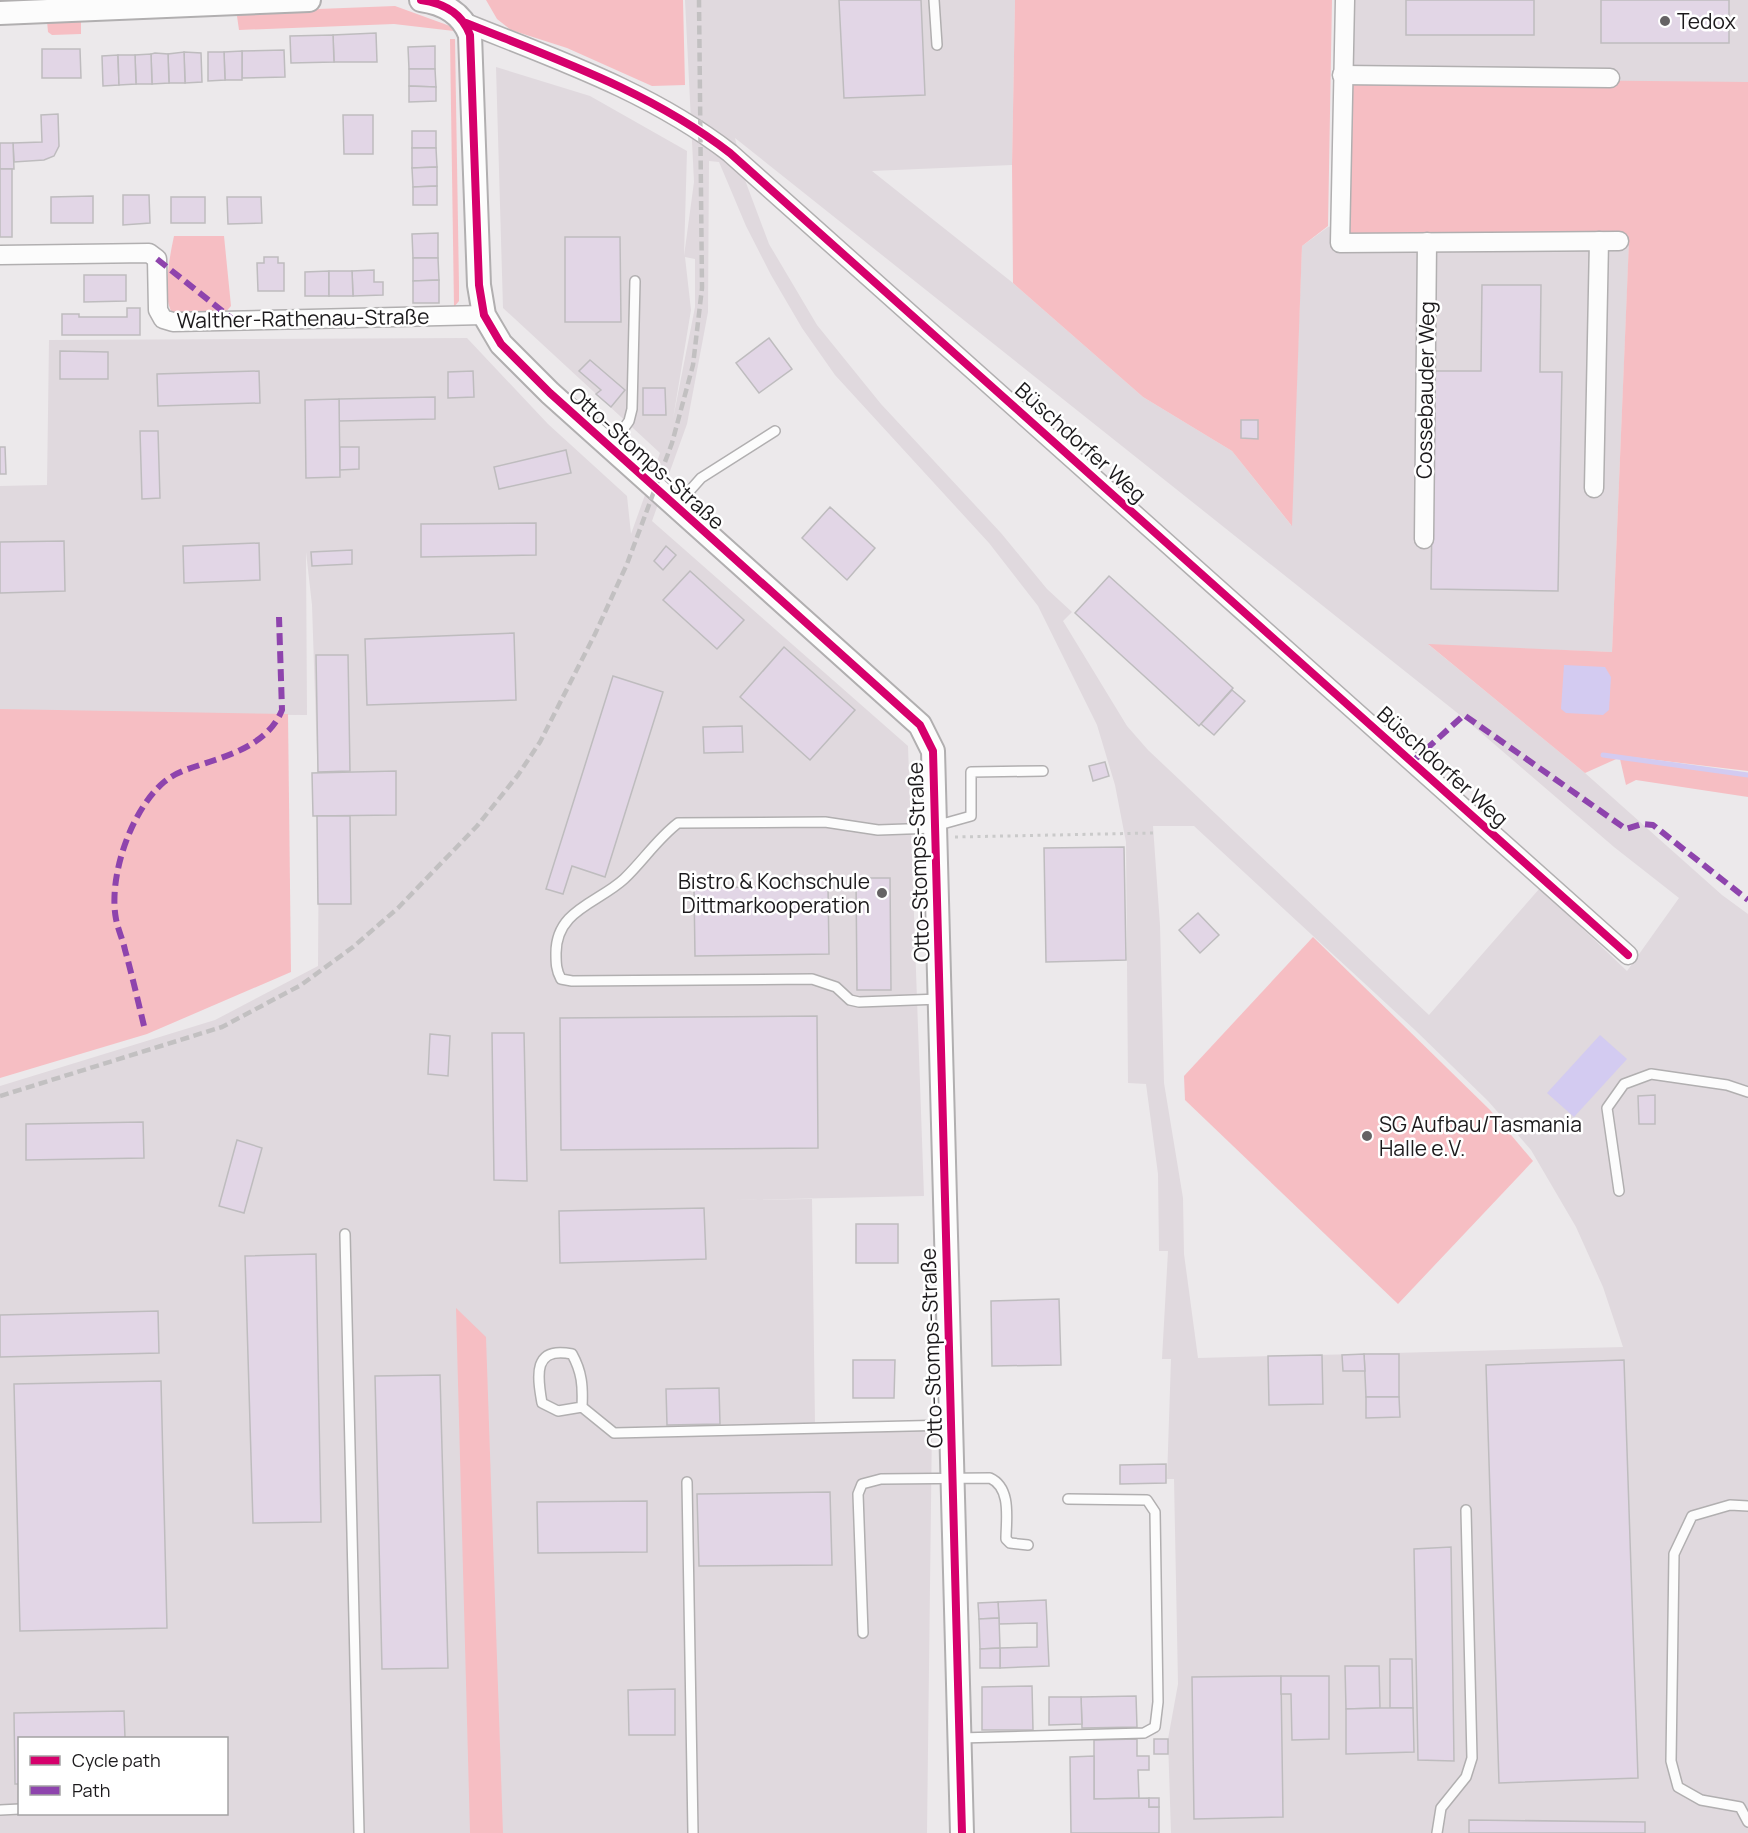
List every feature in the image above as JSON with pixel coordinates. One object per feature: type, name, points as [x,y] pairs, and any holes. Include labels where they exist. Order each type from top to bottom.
[{"type":"street","points":[[0,12],[309,0]]},
{"type":"street","points":[[425,0],[445,6],[466,23]]},
{"type":"street","points":[[1345,0],[1340,243],[1619,241]]},
{"type":"street","name":"Otto-Stomps-Straße","points":[[466,23],[472,47],[479,285],[484,315],[509,352],[550,393],[675,508],[920,725],[933,751],[962,1833]]},
{"type":"street","name":"Büschdorfer Weg","points":[[466,23],[615,83],[667,110],[730,153],[1628,955]]},
{"type":"street","points":[[1342,75],[1610,78]]},
{"type":"street","points":[[1594,488],[1599,241]]},
{"type":"street","name":"Cossebauder Weg","points":[[1424,539],[1427,242]]},
{"type":"street","name":"Walther-Rathenau-Straße","points":[[0,255],[149,253],[157,259],[158,309],[163,319],[173,322],[484,315]]},
{"type":"lane","points":[[934,0],[937,45]]},
{"type":"lane","points":[[610,448],[629,422],[632,409],[635,281]]},
{"type":"lane","name":"Otto-Stomps-Straße","points":[[675,508],[701,478],[775,431]]},
{"type":"lane","points":[[940,999],[859,1002],[850,1000],[836,987],[812,979],[572,981],[561,979],[556,971],[556,939],[571,915],[619,883],[662,835],[678,823],[825,822],[879,830],[935,829],[946,823],[971,816],[971,772],[1043,771]]},
{"type":"lane","points":[[1619,1191],[1607,1108],[1624,1084],[1651,1074],[1727,1085],[1748,1092]]},
{"type":"lane","points":[[345,1234],[359,1833]]},
{"type":"lane","points":[[582,1407],[583,1387],[580,1369],[572,1354],[556,1351],[546,1355],[539,1367],[542,1403],[558,1411],[582,1407],[614,1433],[951,1425]]},
{"type":"lane","points":[[863,1633],[858,1494],[862,1484],[881,1479],[983,1477],[996,1481],[1005,1498],[1006,1539],[1010,1543],[1028,1545]]},
{"type":"lane","points":[[687,1482],[693,1833]]},
{"type":"lane","points":[[960,1738],[1144,1733],[1155,1727],[1158,1702],[1155,1512],[1148,1500],[1068,1499]]},
{"type":"lane","points":[[1748,1506],[1730,1505],[1692,1516],[1674,1554],[1671,1761],[1678,1787],[1701,1800],[1740,1807],[1748,1822]]},
{"type":"lane","points":[[1437,1833],[1441,1808],[1466,1776],[1472,1758],[1466,1510]]},
{"type":"lane","points":[[0,1810],[18,1809]]},
{"type":"path","points":[[935,829],[1153,833]]},
{"type":"shaded area","points":[[486,0],[683,0],[685,85],[652,86],[567,48],[511,30],[497,19]]},
{"type":"shaded area","points":[[685,0],[1015,0],[1012,165],[872,171],[1013,283],[1143,397],[1232,451],[1291,525],[1302,246],[1328,227],[1338,225],[1338,245],[1629,243],[1612,652],[1429,645],[1585,773],[1722,895],[1748,914],[1748,1833],[1171,1833],[1168,1739],[1178,1684],[1174,1479],[1167,1479],[1171,1359],[1162,1359],[1168,1251],[1159,1251],[1158,1174],[1146,1084],[1128,1083],[1126,842],[1115,785],[1097,725],[1038,606],[989,543],[835,375],[802,328],[771,275],[746,226],[719,162],[709,161],[708,312],[687,424],[652,521],[908,746],[924,1196],[732,1200],[812,1199],[815,1424],[932,1422],[927,1833],[0,1833],[0,1086],[215,1020],[318,966],[319,816],[312,605],[306,552],[307,715],[0,713],[0,486],[47,485],[49,340],[467,338],[548,424],[627,496],[631,534],[660,453],[503,308],[496,67],[590,96],[687,151],[684,256],[694,182]],"holes":[[[735,138],[1465,719],[1614,847],[1679,898],[1627,971],[1540,888],[1429,1015],[1148,750],[1127,726],[1063,621],[1072,612],[1047,589],[1001,533],[881,404],[817,325],[769,244],[745,180]],[[685,257],[695,259],[695,307],[673,419],[691,310]],[[1153,826],[1194,826],[1415,1030],[1488,1101],[1531,1150],[1576,1227],[1603,1287],[1623,1347],[1198,1358],[1184,1254],[1183,1198],[1164,1083],[1160,925]]]},
{"type":"shaded area","points":[[1015,0],[1332,0],[1328,226],[1302,246],[1292,526],[1232,451],[1143,397],[1013,283],[1012,165]]},
{"type":"shaded area","points":[[1352,0],[1748,0],[1748,240],[1342,221]]},
{"type":"shaded area","points":[[395,6],[450,26],[454,31],[394,24],[239,30],[237,16],[242,12]]},
{"type":"shaded area","points":[[81,18],[81,34],[52,35],[48,32],[47,21]]},
{"type":"shaded area","points":[[450,39],[455,39],[459,286],[459,301],[454,307]]},
{"type":"shaded area","points":[[1344,78],[1748,82],[1748,771],[1623,756],[1585,773],[1428,644],[1612,652],[1629,240],[1343,240]]},
{"type":"shaded area","points":[[174,236],[224,236],[231,306],[224,314],[173,314],[169,307],[167,288]]},
{"type":"shaded area","points":[[1564,665],[1605,667],[1611,677],[1609,710],[1603,715],[1566,713],[1561,709]]},
{"type":"shaded area","points":[[0,709],[288,714],[291,972],[147,1034],[0,1078]]},
{"type":"shaded area","points":[[1620,759],[1748,775],[1748,797],[1636,780],[1626,785]]},
{"type":"shaded area","name":"SG Aufbau/Tasmania Halle e.V.","points":[[1313,937],[1490,1110],[1533,1161],[1398,1304],[1185,1100],[1184,1076]]},
{"type":"shaded area","points":[[1600,1035],[1627,1059],[1574,1117],[1547,1093]]},
{"type":"shaded area","points":[[456,1308],[486,1337],[503,1833],[470,1833]]},
{"type":"building","points":[[839,0],[921,0],[925,95],[844,98]]},
{"type":"building","points":[[1406,0],[1534,0],[1534,35],[1406,35]]},
{"type":"building","name":"Tedox","points":[[1601,0],[1729,0],[1729,43],[1601,43]]},
{"type":"building","points":[[376,33],[377,62],[334,62],[333,35]]},
{"type":"building","points":[[333,35],[334,62],[291,63],[290,36]]},
{"type":"building","points":[[435,46],[435,69],[409,69],[408,47]]},
{"type":"building","points":[[42,49],[80,49],[81,78],[42,78]]},
{"type":"building","points":[[284,50],[285,77],[242,78],[242,51]]},
{"type":"building","points":[[242,51],[242,80],[225,80],[224,52]]},
{"type":"building","points":[[184,52],[201,53],[202,82],[185,83]]},
{"type":"building","points":[[184,52],[185,83],[169,83],[168,54]]},
{"type":"building","points":[[208,52],[224,52],[225,80],[208,81]]},
{"type":"building","points":[[151,54],[168,54],[169,83],[152,84]]},
{"type":"building","points":[[151,54],[152,84],[136,84],[135,55]]},
{"type":"building","points":[[118,55],[119,85],[103,86],[102,56]]},
{"type":"building","points":[[118,55],[135,55],[136,84],[119,85]]},
{"type":"building","points":[[409,69],[435,69],[436,87],[409,86]]},
{"type":"building","points":[[409,86],[436,87],[436,101],[409,102]]},
{"type":"building","points":[[58,114],[59,146],[54,156],[44,160],[14,162],[13,143],[42,142],[41,115]]},
{"type":"building","points":[[343,115],[373,115],[373,154],[344,154]]},
{"type":"building","points":[[412,131],[436,131],[436,148],[412,148]]},
{"type":"building","points":[[0,143],[13,143],[14,169],[0,169]]},
{"type":"building","points":[[412,148],[436,148],[437,167],[412,168]]},
{"type":"building","points":[[437,167],[437,186],[413,187],[412,168]]},
{"type":"building","points":[[0,169],[12,169],[12,237],[0,237]]},
{"type":"building","points":[[437,186],[437,205],[413,205],[413,187]]},
{"type":"building","points":[[123,195],[149,195],[150,223],[123,225]]},
{"type":"building","points":[[93,196],[93,223],[51,223],[51,197]]},
{"type":"building","points":[[171,197],[205,197],[205,223],[171,223]]},
{"type":"building","points":[[227,197],[261,197],[262,223],[228,224]]},
{"type":"building","points":[[438,233],[438,258],[413,258],[412,234]]},
{"type":"building","points":[[565,237],[620,237],[621,322],[565,322]]},
{"type":"building","points":[[264,257],[278,257],[278,263],[284,263],[284,291],[258,291],[257,263],[264,263]]},
{"type":"building","points":[[413,258],[438,258],[439,280],[413,281]]},
{"type":"building","points":[[374,270],[374,282],[383,282],[383,295],[353,296],[352,271]]},
{"type":"building","points":[[329,271],[329,296],[305,296],[305,272]]},
{"type":"building","points":[[329,271],[352,271],[353,296],[329,296]]},
{"type":"building","points":[[84,275],[126,275],[126,301],[84,302]]},
{"type":"building","points":[[439,280],[439,303],[413,303],[413,281]]},
{"type":"building","points":[[1482,285],[1541,285],[1540,372],[1562,372],[1558,591],[1431,589],[1434,371],[1481,371]]},
{"type":"building","points":[[127,308],[140,308],[140,335],[62,335],[62,314],[79,314],[79,317],[127,317]]},
{"type":"building","points":[[769,338],[792,369],[759,393],[736,363]]},
{"type":"building","points":[[60,351],[108,352],[108,379],[60,379]]},
{"type":"building","points":[[590,360],[625,390],[611,407],[596,394],[601,390],[579,371]]},
{"type":"building","points":[[259,371],[260,403],[158,406],[157,374]]},
{"type":"building","points":[[473,371],[474,397],[448,398],[448,372]]},
{"type":"building","points":[[643,388],[665,388],[666,415],[643,415]]},
{"type":"building","points":[[435,397],[435,419],[339,421],[339,399]]},
{"type":"building","points":[[339,399],[340,477],[306,478],[305,400]]},
{"type":"building","points":[[1241,420],[1258,420],[1258,439],[1241,438]]},
{"type":"building","points":[[140,431],[158,431],[160,498],[142,499]]},
{"type":"building","points":[[0,447],[5,447],[6,474],[0,474]]},
{"type":"building","points":[[340,447],[359,447],[359,469],[340,470]]},
{"type":"building","points":[[566,450],[571,473],[499,489],[494,467]]},
{"type":"building","points":[[830,507],[875,548],[847,580],[802,538]]},
{"type":"building","points":[[536,523],[536,555],[421,557],[421,524]]},
{"type":"building","points":[[64,541],[65,591],[0,593],[0,542]]},
{"type":"building","points":[[259,543],[260,580],[184,583],[183,546]]},
{"type":"building","points":[[666,546],[676,555],[663,570],[654,561]]},
{"type":"building","points":[[352,550],[352,564],[312,566],[311,552]]},
{"type":"building","points":[[690,571],[744,620],[717,649],[663,600]]},
{"type":"building","points":[[1109,576],[1233,688],[1199,726],[1075,613]]},
{"type":"building","points":[[514,633],[516,700],[367,705],[365,639]]},
{"type":"building","points":[[784,647],[855,710],[810,760],[740,697]]},
{"type":"building","points":[[316,655],[348,655],[350,771],[318,772]]},
{"type":"building","points":[[613,676],[663,692],[605,877],[572,866],[563,894],[546,889]]},
{"type":"building","points":[[1232,690],[1245,701],[1214,735],[1201,724]]},
{"type":"building","points":[[742,726],[743,752],[704,753],[703,727]]},
{"type":"building","points":[[1105,762],[1109,776],[1093,781],[1089,766]]},
{"type":"building","points":[[396,771],[396,815],[313,816],[312,773]]},
{"type":"building","points":[[317,816],[350,816],[351,904],[318,904]]},
{"type":"building","points":[[1124,847],[1126,960],[1046,962],[1044,848]]},
{"type":"building","points":[[856,878],[890,878],[891,990],[857,990]]},
{"type":"building","points":[[828,886],[829,954],[695,956],[694,888]]},
{"type":"building","points":[[1198,913],[1219,935],[1200,953],[1179,930]]},
{"type":"building","points":[[817,1016],[818,1148],[561,1150],[560,1018]]},
{"type":"building","points":[[492,1033],[524,1033],[527,1181],[494,1180]]},
{"type":"building","points":[[430,1034],[450,1036],[448,1076],[428,1074]]},
{"type":"building","points":[[1655,1095],[1655,1124],[1639,1124],[1638,1096]]},
{"type":"building","points":[[143,1122],[144,1158],[26,1160],[26,1124]]},
{"type":"building","points":[[237,1140],[262,1148],[244,1213],[219,1206]]},
{"type":"building","points":[[704,1208],[706,1259],[560,1263],[559,1211]]},
{"type":"building","points":[[856,1224],[898,1224],[898,1263],[856,1263]]},
{"type":"building","points":[[316,1254],[321,1522],[253,1523],[245,1256]]},
{"type":"building","points":[[1059,1299],[1061,1365],[992,1366],[991,1301]]},
{"type":"building","points":[[158,1311],[159,1353],[0,1357],[0,1315]]},
{"type":"building","points":[[1364,1354],[1399,1354],[1399,1397],[1366,1397]]},
{"type":"building","points":[[1364,1354],[1365,1371],[1343,1371],[1342,1355]]},
{"type":"building","points":[[1322,1355],[1323,1404],[1269,1405],[1268,1356]]},
{"type":"building","points":[[853,1360],[895,1360],[894,1398],[853,1398]]},
{"type":"building","points":[[1624,1360],[1638,1778],[1499,1783],[1486,1365]]},
{"type":"building","points":[[440,1375],[448,1668],[382,1669],[375,1376]]},
{"type":"building","points":[[161,1381],[167,1628],[20,1631],[14,1384]]},
{"type":"building","points":[[719,1388],[720,1424],[667,1425],[666,1389]]},
{"type":"building","points":[[1366,1397],[1399,1397],[1400,1417],[1366,1418]]},
{"type":"building","points":[[1166,1464],[1166,1483],[1120,1484],[1120,1465]]},
{"type":"building","points":[[830,1492],[832,1565],[699,1566],[697,1494]]},
{"type":"building","points":[[647,1501],[647,1552],[538,1553],[537,1502]]},
{"type":"building","points":[[1451,1547],[1454,1761],[1418,1760],[1414,1549]]},
{"type":"building","points":[[1046,1600],[1049,1666],[1000,1668],[1000,1648],[1037,1647],[1037,1623],[999,1624],[998,1602]]},
{"type":"building","points":[[998,1602],[999,1618],[979,1619],[978,1603]]},
{"type":"building","points":[[999,1618],[1000,1648],[980,1649],[979,1619]]},
{"type":"building","points":[[1000,1648],[1000,1668],[980,1668],[980,1649]]},
{"type":"building","points":[[1390,1659],[1412,1659],[1413,1708],[1390,1708]]},
{"type":"building","points":[[1345,1666],[1379,1666],[1380,1708],[1346,1709]]},
{"type":"building","points":[[1281,1676],[1283,1817],[1194,1819],[1192,1677]]},
{"type":"building","points":[[1281,1676],[1329,1676],[1329,1739],[1292,1740],[1291,1694],[1281,1694]]},
{"type":"building","points":[[1032,1686],[1033,1730],[982,1730],[982,1687]]},
{"type":"building","points":[[675,1689],[675,1735],[629,1735],[628,1690]]},
{"type":"building","points":[[1136,1696],[1137,1727],[1082,1728],[1081,1697]]},
{"type":"building","points":[[1049,1697],[1081,1697],[1082,1724],[1049,1725]]},
{"type":"building","points":[[1413,1708],[1414,1752],[1346,1754],[1346,1709]]},
{"type":"building","points":[[124,1711],[125,1737],[18,1737],[18,1784],[15,1784],[14,1713]]},
{"type":"building","points":[[1137,1739],[1137,1756],[1149,1756],[1149,1770],[1138,1770],[1139,1798],[1094,1799],[1094,1740]]},
{"type":"building","points":[[1154,1739],[1168,1739],[1168,1754],[1154,1754]]},
{"type":"building","points":[[1094,1756],[1094,1799],[1149,1798],[1149,1807],[1159,1807],[1159,1833],[1071,1833],[1070,1757]]},
{"type":"building","points":[[1149,1798],[1159,1798],[1159,1807],[1149,1807]]},
{"type":"building","points":[[1469,1820],[1645,1822],[1645,1833],[1469,1833]]},
{"type":"waterway","points":[[1603,755],[1748,775]]},
{"type":"railway","points":[[0,1096],[222,1027],[301,985],[353,947],[398,908],[477,826],[518,775],[540,742],[595,634],[627,564],[672,443],[693,365],[702,288],[699,0]]},
{"type":"marked path","points":[[157,259],[236,322]]},
{"type":"marked path","points":[[144,1026],[116,919],[114,902],[115,884],[125,845],[141,809],[164,782],[182,771],[245,748],[263,736],[277,720],[282,710],[279,617]]},
{"type":"marked path","points":[[1412,762],[1464,715],[1626,829],[1642,824],[1653,825],[1748,900]]},
{"type":"cycle path","points":[[421,0],[451,10],[462,21],[470,35],[479,285],[484,315],[501,344],[550,393],[920,725],[933,751],[962,1833]]},
{"type":"cycle path","points":[[466,23],[569,64],[636,95],[700,131],[730,153],[1628,955]]},
{"type":"place","name":"Tedox","points":[[1665,21]]},
{"type":"place","name":"Bistro & Kochschule Dittmarkooperation","points":[[882,893]]},
{"type":"place","name":"SG Aufbau/Tasmania Halle e.V.","points":[[1367,1136]]}]
